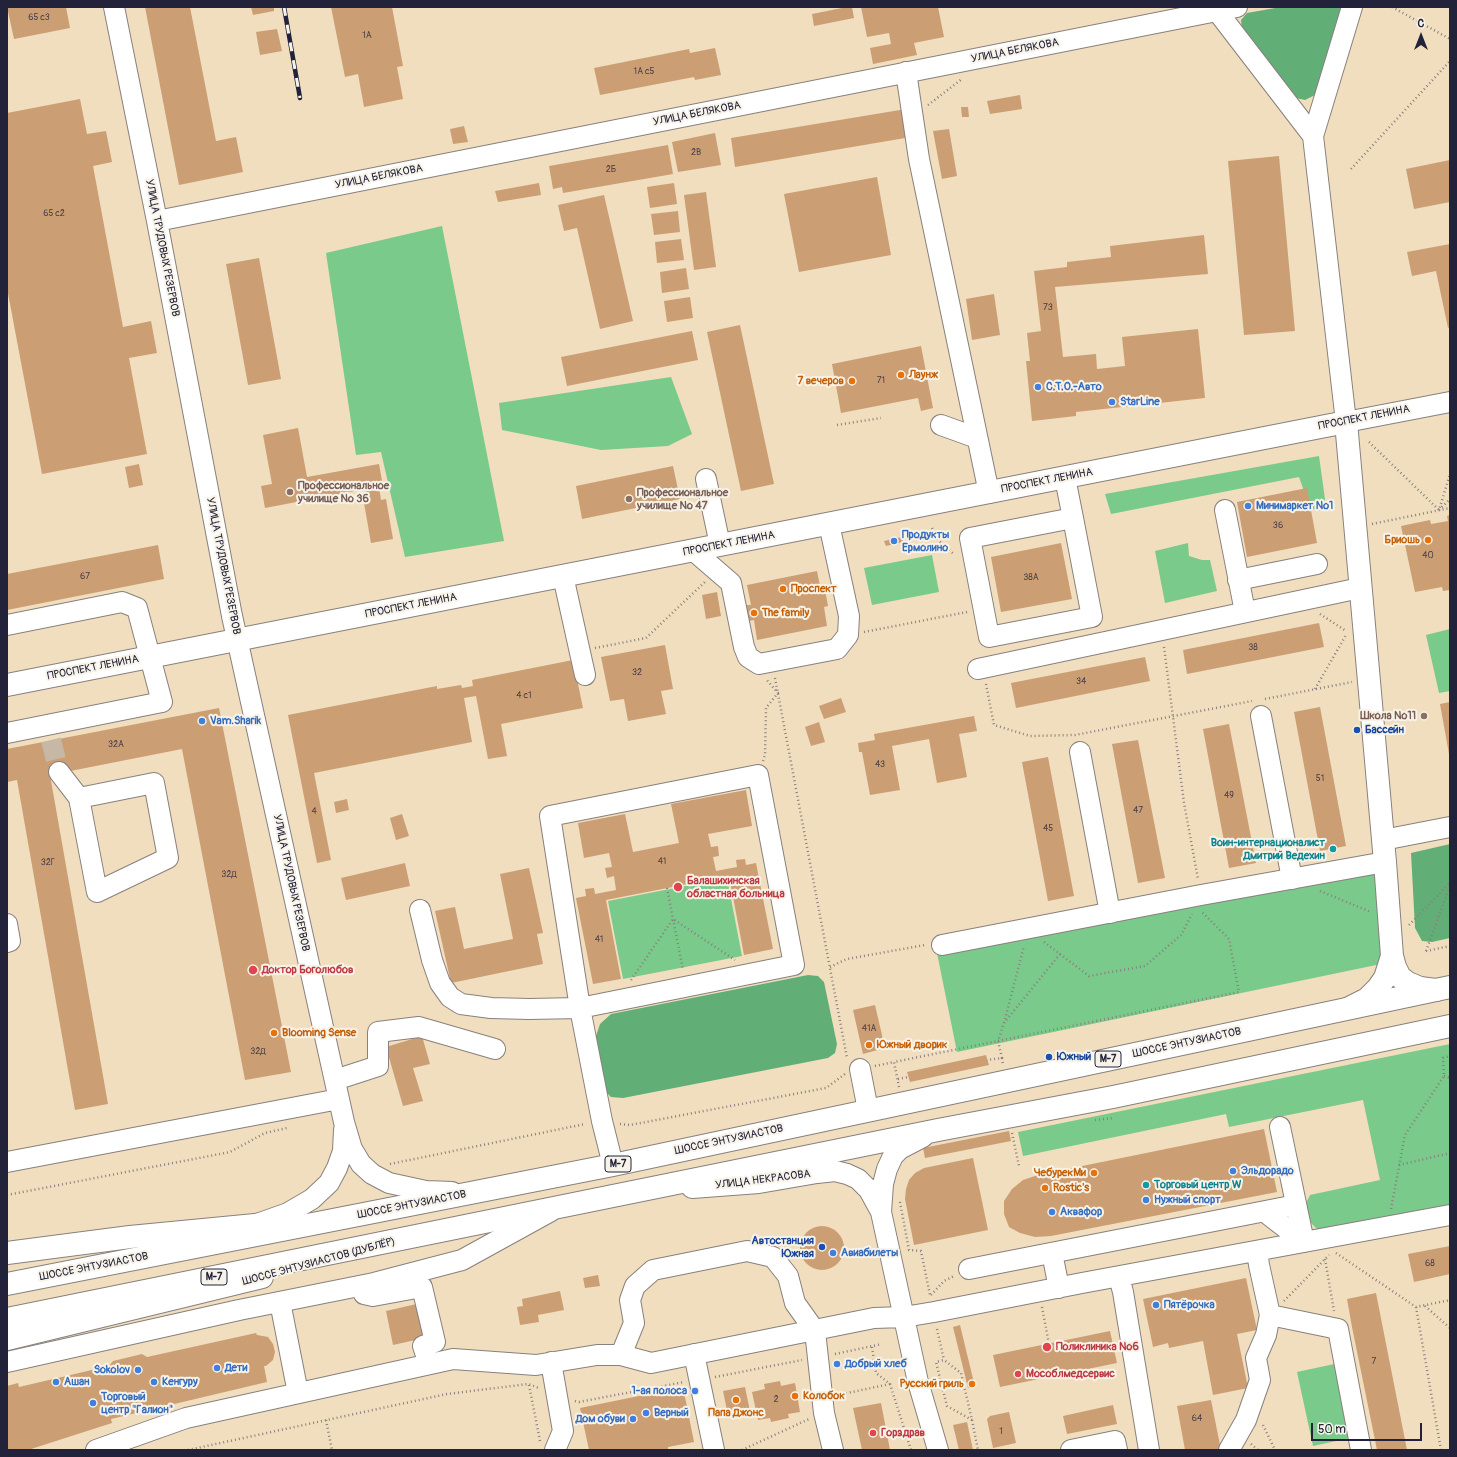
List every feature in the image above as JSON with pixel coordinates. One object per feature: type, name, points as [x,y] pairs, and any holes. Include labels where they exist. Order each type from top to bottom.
[{"type":"main road","name":"ПРОСПЕКТ ЛЕНИНА","points":[[7,685],[1346,422]]},
{"type":"main road","points":[[1346,422],[1392,956],[1400,977],[1408,983],[1420,988],[1443,989]]},
{"type":"main road","points":[[1349,1009],[1367,999],[1378,988],[1385,978],[1392,956]]},
{"type":"main road","name":"ШОССЕ ЭНТУЗИАСТОВ","points":[[7,1284],[613,1165],[1443,989]]},
{"type":"main road","name":"М-7","points":[[7,1319],[938,1130],[1113,1097],[1450,1026]]},
{"type":"main road","points":[[7,1253],[130,1237],[368,1214]]},
{"type":"main road","name":"ШОССЕ ЭНТУЗИАСТОВ (ДУБЛЁР)","points":[[7,1339],[253,1280],[421,1235]]},
{"type":"street","name":"УЛИЦА ТРУДОВЫХ РЕЗЕРВОВ","points":[[114,7],[238,640],[344,1122],[352,1148],[361,1164],[372,1174],[389,1183],[426,1191],[477,1192]]},
{"type":"street","name":"УЛИЦА БЕЛЯКОВА","points":[[157,221],[1237,7]]},
{"type":"street","points":[[1346,422],[1313,136],[1352,7]]},
{"type":"street","points":[[1216,11],[1313,136]]},
{"type":"street","points":[[906,72],[919,159],[989,493]]},
{"type":"street","name":"ПРОСПЕКТ ЛЕНИНА","points":[[1346,422],[1450,402]]},
{"type":"street","points":[[941,425],[977,438]]},
{"type":"street","points":[[1065,478],[1073,518],[1092,617],[989,637],[970,538],[1073,518]]},
{"type":"street","points":[[706,479],[720,545]]},
{"type":"street","points":[[1225,510],[1245,612]]},
{"type":"street","points":[[694,551],[730,583],[744,647],[748,658],[759,664],[837,649],[848,635],[849,616],[829,524]]},
{"type":"street","points":[[1238,580],[1317,564]]},
{"type":"street","points":[[563,576],[585,675]]},
{"type":"street","points":[[978,669],[1360,588]]},
{"type":"street","points":[[7,625],[122,602],[136,608],[162,702],[50,732],[7,733]]},
{"type":"street","points":[[1259,708],[1292,879]]},
{"type":"street","points":[[1080,752],[1110,913]]},
{"type":"street","points":[[58,772],[79,798],[97,892],[168,858],[154,783],[79,798]]},
{"type":"street","points":[[420,910],[432,960],[440,983],[450,998],[461,1004],[491,1008],[580,1008],[794,965],[758,774],[550,816],[580,1008],[602,1121],[613,1165]]},
{"type":"street","points":[[1383,840],[1450,827]]},
{"type":"street","points":[[942,944],[1110,913],[1199,906],[1292,879],[1385,862]]},
{"type":"street","points":[[7,924],[10,941],[7,942]]},
{"type":"street","points":[[335,1080],[378,1066],[378,1032],[419,1027],[495,1049]]},
{"type":"street","points":[[852,1068],[868,1110]]},
{"type":"street","points":[[7,1162],[339,1099]]},
{"type":"street","name":"УЛИЦА ТРУДОВЫХ РЕЗЕРВОВ","points":[[255,1225],[288,1213],[312,1199],[329,1183],[337,1168],[343,1151],[344,1122]]},
{"type":"street","points":[[1280,1127],[1304,1242]]},
{"type":"street","name":"УЛИЦА НЕКРАСОВА","points":[[881,1212],[883,1184],[887,1169],[893,1156],[900,1148],[938,1130]]},
{"type":"street","name":"УЛИЦА НЕКРАСОВА","points":[[627,1193],[759,1182],[835,1171],[858,1179],[869,1190],[881,1212],[918,1382],[938,1450]]},
{"type":"street","points":[[969,1269],[1296,1205]]},
{"type":"street","points":[[7,1362],[280,1302],[374,1283],[462,1260],[560,1207]]},
{"type":"street","points":[[1265,1212],[1304,1242]]},
{"type":"street","points":[[96,1450],[122,1446],[186,1418],[452,1359],[544,1364],[597,1355],[621,1356],[651,1363],[874,1318],[904,1317],[934,1312],[1257,1250],[1387,1228],[1450,1215]]},
{"type":"street","points":[[1229,1450],[1246,1420],[1260,1380],[1256,1358],[1266,1335],[1270,1315],[1257,1250]]},
{"type":"street","points":[[621,1356],[634,1323],[630,1300],[635,1286],[653,1270],[748,1251],[773,1257],[788,1276],[795,1304],[815,1331],[823,1405],[833,1450]]},
{"type":"street","points":[[1057,1252],[1064,1287]]},
{"type":"street","points":[[1119,1277],[1123,1292],[1149,1450]]},
{"type":"street","points":[[342,1289],[373,1296],[422,1287],[435,1342],[423,1346],[429,1364]]},
{"type":"street","points":[[280,1302],[298,1393]]},
{"type":"street","points":[[1270,1315],[1338,1329],[1361,1450]]},
{"type":"street","points":[[694,1354],[714,1450]]},
{"type":"street","points":[[544,1364],[557,1393],[563,1431],[548,1446]]},
{"type":"street","points":[[1071,1450],[1119,1447]]},
{"type":"path","points":[[1392,7],[1450,39]]},
{"type":"path","points":[[1351,169],[1450,61]]},
{"type":"path","points":[[913,116],[967,76]]},
{"type":"path","points":[[837,425],[881,418]]},
{"type":"path","points":[[1369,442],[1439,510]]},
{"type":"path","points":[[1439,510],[1450,474]]},
{"type":"path","points":[[1439,510],[1450,499]]},
{"type":"path","points":[[1377,523],[1450,508]]},
{"type":"path","points":[[580,651],[646,638],[717,571]]},
{"type":"path","points":[[1300,601],[1348,632],[1315,689]]},
{"type":"path","points":[[848,635],[971,611]]},
{"type":"path","points":[[908,1077],[898,1079],[894,1062],[1239,992],[1229,939],[1199,906],[1172,716],[1162,630]]},
{"type":"path","points":[[389,1164],[602,1121],[630,1125],[826,1088],[852,1068],[830,967],[772,662]]},
{"type":"path","points":[[994,724],[1030,736],[1075,735],[1172,716],[1259,708],[1315,689],[1352,682]]},
{"type":"path","points":[[758,774],[765,755],[766,708],[778,693]]},
{"type":"path","points":[[1409,925],[1450,885]]},
{"type":"path","points":[[1450,885],[1426,951],[1450,946]]},
{"type":"path","points":[[667,888],[686,987]]},
{"type":"path","points":[[1314,888],[1372,913]]},
{"type":"path","points":[[987,1060],[1002,1058],[998,1041],[1029,928],[1089,976],[1146,966],[1181,935],[1199,906]]},
{"type":"path","points":[[673,919],[755,973]]},
{"type":"path","points":[[617,1000],[673,919]]},
{"type":"path","points":[[830,967],[847,959],[923,945],[942,944]]},
{"type":"path","points":[[1004,1023],[1060,954]]},
{"type":"path","points":[[1387,1228],[1405,1135],[1444,1076],[1443,1058],[1450,1056]]},
{"type":"path","points":[[1444,1076],[1450,1078]]},
{"type":"path","points":[[7,1195],[230,1152],[265,1133],[288,1128]]},
{"type":"path","points":[[1013,1135],[1019,1166]]},
{"type":"path","points":[[1399,1165],[1450,1153]]},
{"type":"path","points":[[899,1196],[909,1250],[921,1251],[930,1295],[944,1281],[969,1269]]},
{"type":"path","points":[[1270,1315],[1334,1251],[1416,1307],[1450,1300]]},
{"type":"path","points":[[1323,1253],[1338,1329]]},
{"type":"path","points":[[1424,1306],[1450,1328]]},
{"type":"path","points":[[1042,1307],[1049,1344]]},
{"type":"path","points":[[1416,1307],[1441,1450]]},
{"type":"path","points":[[937,1329],[944,1360],[962,1373],[978,1450]]},
{"type":"path","points":[[190,1450],[447,1394],[528,1384],[579,1402],[882,1344]]},
{"type":"path","points":[[872,1347],[876,1373],[890,1384],[911,1450]]},
{"type":"path","points":[[944,1360],[936,1362],[947,1406],[972,1420]]},
{"type":"path","points":[[528,1384],[548,1446]]},
{"type":"path","points":[[742,1450],[823,1405],[890,1384]]},
{"type":"path","points":[[326,1420],[332,1450]]},
{"type":"green space","points":[[1281,7],[1340,7],[1341,10],[1315,95],[1305,100],[1296,98],[1242,29],[1241,20],[1247,13]]},
{"type":"green space","points":[[442,226],[504,541],[405,557],[381,452],[356,455],[326,253]]},
{"type":"green space","points":[[671,377],[692,434],[668,446],[601,450],[502,430],[499,403]]},
{"type":"green space","points":[[1319,456],[1325,499],[1321,511],[1310,508],[1299,477],[1111,514],[1105,494]]},
{"type":"green space","points":[[1188,543],[1189,556],[1202,560],[1210,560],[1217,591],[1165,603],[1155,551]]},
{"type":"green space","points":[[932,555],[939,592],[872,605],[864,568]]},
{"type":"green space","points":[[1450,629],[1450,691],[1439,693],[1426,635]]},
{"type":"green space","points":[[1450,844],[1450,938],[1432,942],[1422,941],[1415,928],[1411,853]]},
{"type":"green space","points":[[1375,869],[1381,964],[957,1052],[937,953]]},
{"type":"green space","points":[[727,878],[742,956],[623,979],[608,901]]},
{"type":"green space","points":[[808,975],[818,976],[824,982],[837,1044],[835,1053],[828,1058],[623,1098],[611,1097],[605,1091],[595,1039],[600,1024],[611,1014]]},
{"type":"green space","points":[[1450,1044],[1450,1206],[1326,1231],[1317,1229],[1311,1223],[1306,1203],[1310,1195],[1380,1180],[1363,1100],[1229,1127],[1226,1114],[1023,1156],[1018,1132]]},
{"type":"green space","points":[[1339,1363],[1355,1437],[1313,1446],[1297,1372]]},
{"type":"building","points":[[7,7],[66,7],[70,28],[14,39]]},
{"type":"building","points":[[145,7],[190,7],[216,141],[236,137],[243,172],[179,185]]},
{"type":"building","points":[[251,7],[274,7],[274,11],[253,15]]},
{"type":"building","points":[[331,7],[392,7],[403,66],[397,67],[403,99],[364,107],[358,74],[345,77]]},
{"type":"building","points":[[852,7],[854,18],[814,26],[812,14]]},
{"type":"building","points":[[861,7],[938,7],[944,37],[914,43],[917,55],[873,64],[870,48],[891,44],[889,33],[867,37]]},
{"type":"building","points":[[277,29],[282,51],[260,55],[256,32]]},
{"type":"building","points":[[715,48],[721,75],[695,80],[694,77],[600,95],[594,68],[689,49],[690,53]]},
{"type":"building","points":[[1020,95],[1022,109],[990,114],[987,101]]},
{"type":"building","points":[[80,99],[87,134],[106,131],[112,162],[93,166],[123,327],[151,321],[157,353],[129,358],[147,454],[42,474],[7,288],[7,113]]},
{"type":"building","points":[[961,107],[968,107],[969,117],[962,117]]},
{"type":"building","points":[[906,109],[911,137],[735,167],[731,138]]},
{"type":"building","points":[[464,126],[468,142],[453,144],[450,129]]},
{"type":"building","points":[[949,129],[957,176],[942,179],[933,131]]},
{"type":"building","points":[[715,133],[721,165],[678,172],[672,142]]},
{"type":"building","points":[[668,145],[673,174],[563,193],[562,187],[553,189],[549,166]]},
{"type":"building","points":[[1279,156],[1295,331],[1244,335],[1228,161]]},
{"type":"building","points":[[1450,160],[1450,202],[1414,209],[1406,169]]},
{"type":"building","points":[[877,177],[891,255],[799,272],[784,194]]},
{"type":"building","points":[[539,183],[541,195],[498,202],[495,191]]},
{"type":"building","points":[[674,183],[677,204],[650,208],[647,187]]},
{"type":"building","points":[[706,192],[716,267],[694,270],[684,195]]},
{"type":"building","points":[[604,195],[633,321],[600,329],[577,228],[564,231],[558,205]]},
{"type":"building","points":[[678,211],[680,232],[654,235],[651,214]]},
{"type":"building","points":[[1204,235],[1208,274],[1055,287],[1063,357],[1096,354],[1097,369],[1125,366],[1122,337],[1198,329],[1205,398],[1076,412],[1076,416],[1032,421],[1026,361],[1030,361],[1027,333],[1041,331],[1034,271],[1067,267],[1067,262],[1111,257],[1110,246]]},
{"type":"building","points":[[681,239],[684,260],[657,263],[655,242]]},
{"type":"building","points":[[1450,244],[1450,327],[1448,328],[1436,271],[1412,276],[1407,252]]},
{"type":"building","points":[[259,258],[281,379],[248,385],[226,264]]},
{"type":"building","points":[[686,268],[689,289],[662,293],[660,272]]},
{"type":"building","points":[[994,294],[1000,335],[972,340],[966,299]]},
{"type":"building","points":[[690,297],[693,318],[667,322],[664,301]]},
{"type":"building","points":[[740,325],[774,484],[741,491],[707,332]]},
{"type":"building","points":[[692,331],[698,360],[567,386],[561,357]]},
{"type":"building","points":[[921,346],[933,408],[921,411],[918,398],[841,413],[832,364]]},
{"type":"building","points":[[298,428],[307,477],[379,464],[383,486],[379,487],[381,500],[386,499],[393,539],[371,543],[364,503],[368,502],[365,489],[265,508],[261,486],[272,484],[263,435]]},
{"type":"building","points":[[139,464],[143,485],[129,488],[125,467]]},
{"type":"building","points":[[673,466],[680,499],[582,519],[576,486]]},
{"type":"building","points":[[1307,488],[1317,543],[1247,557],[1237,502]]},
{"type":"building","points":[[1450,515],[1450,590],[1443,591],[1442,587],[1415,592],[1401,526],[1430,520],[1431,524],[1448,521],[1447,516]]},
{"type":"building","name":"Продукты Ермолино","points":[[902,537],[903,542],[886,546],[884,541]]},
{"type":"building","points":[[1061,543],[1072,599],[1001,612],[991,557]]},
{"type":"building","points":[[158,545],[164,579],[7,610],[7,574]]},
{"type":"building","points":[[817,571],[821,591],[825,590],[828,606],[824,607],[827,626],[757,640],[754,620],[749,621],[746,605],[751,605],[747,585]]},
{"type":"building","points":[[717,592],[721,616],[706,619],[702,595]]},
{"type":"building","points":[[1319,623],[1324,647],[1187,674],[1183,650]]},
{"type":"building","points":[[665,645],[673,689],[661,691],[666,714],[628,721],[624,699],[610,701],[601,657]]},
{"type":"building","points":[[1145,657],[1150,681],[1016,708],[1011,683]]},
{"type":"building","points":[[573,660],[583,708],[501,724],[507,756],[488,759],[476,696],[464,698],[472,742],[314,773],[331,860],[317,863],[288,715],[437,686],[437,689],[461,685],[462,688],[473,686],[472,680]]},
{"type":"building","points":[[841,698],[846,712],[824,719],[819,706]]},
{"type":"building","points":[[1450,702],[1450,754],[1449,754],[1440,704]]},
{"type":"building","points":[[1320,707],[1346,846],[1320,851],[1294,712]]},
{"type":"building","points":[[219,708],[291,1072],[245,1080],[182,749],[50,775],[108,1104],[75,1110],[17,780],[7,782],[7,749]]},
{"type":"building","points":[[974,716],[977,731],[959,734],[967,777],[937,783],[929,739],[892,746],[900,790],[870,795],[862,752],[859,752],[858,743],[875,740],[874,734]]},
{"type":"building","points":[[819,722],[825,742],[811,746],[805,727]]},
{"type":"building","points":[[1229,724],[1256,863],[1229,868],[1203,729]]},
{"type":"building","points":[[1138,740],[1165,878],[1138,883],[1112,744]]},
{"type":"building","points":[[1048,757],[1074,896],[1048,901],[1022,762]]},
{"type":"building","points":[[746,790],[752,826],[708,834],[711,847],[718,846],[719,856],[713,857],[716,871],[737,867],[736,860],[745,859],[746,865],[756,863],[773,949],[744,955],[729,876],[606,900],[621,979],[593,984],[576,898],[586,896],[585,889],[594,888],[595,894],[616,890],[614,876],[607,878],[605,868],[612,867],[609,853],[584,858],[578,823],[625,814],[633,852],[679,843],[671,804]]},
{"type":"building","points":[[347,799],[349,810],[336,813],[334,802]]},
{"type":"building","points":[[402,814],[409,836],[396,840],[390,818]]},
{"type":"building","points":[[405,863],[410,886],[346,900],[341,878]]},
{"type":"building","points":[[529,868],[543,933],[537,934],[543,964],[451,983],[435,911],[455,907],[464,949],[513,939],[500,874]]},
{"type":"building","points":[[875,1005],[885,1048],[863,1054],[853,1010]]},
{"type":"building","points":[[422,1036],[430,1064],[413,1068],[423,1101],[403,1106],[386,1047]]},
{"type":"building","points":[[986,1055],[989,1065],[910,1082],[907,1072]]},
{"type":"building","name":"Торговый центр W","points":[[1264,1129],[1277,1192],[1051,1236],[1035,1237],[1020,1233],[1009,1227],[1004,1214],[1004,1201],[1012,1189],[1023,1180],[1038,1175]]},
{"type":"building","points":[[1009,1131],[1011,1141],[925,1158],[923,1148]]},
{"type":"building","points":[[973,1158],[988,1230],[914,1245],[905,1199],[909,1180],[915,1173],[924,1168]]},
{"type":"building","name":"Автостанция Южная","points":[[818,1226],[826,1226],[831,1227],[838,1232],[843,1239],[843,1257],[838,1264],[831,1269],[818,1270],[810,1267],[803,1260],[800,1252],[800,1244],[803,1236],[810,1229]]},
{"type":"building","points":[[1450,1246],[1450,1274],[1414,1282],[1408,1254]]},
{"type":"building","points":[[598,1275],[600,1286],[585,1288],[583,1278]]},
{"type":"building","points":[[1246,1278],[1257,1330],[1237,1334],[1248,1388],[1213,1395],[1203,1341],[1169,1348],[1168,1343],[1153,1347],[1143,1299]]},
{"type":"building","points":[[560,1291],[564,1310],[538,1315],[539,1322],[520,1325],[517,1307],[523,1306],[522,1299]]},
{"type":"building","points":[[1376,1293],[1407,1450],[1377,1450],[1352,1327],[1347,1299]]},
{"type":"building","points":[[421,1303],[429,1337],[393,1345],[386,1311]]},
{"type":"building","points":[[960,1325],[975,1387],[968,1388],[953,1327]]},
{"type":"building","points":[[1110,1331],[1117,1363],[1000,1387],[993,1355]]},
{"type":"building","name":"Торговый центр \"Галион\"","points":[[256,1333],[257,1335],[268,1337],[273,1344],[275,1352],[273,1360],[264,1366],[267,1382],[111,1419],[112,1423],[28,1450],[7,1450],[7,1386],[18,1383],[19,1387],[109,1366],[113,1361],[142,1354],[147,1357]]},
{"type":"building","points":[[780,1381],[781,1386],[795,1383],[800,1412],[788,1414],[789,1418],[771,1422],[770,1418],[758,1420],[752,1392],[765,1389],[764,1384]]},
{"type":"building","points":[[683,1387],[694,1442],[668,1447],[668,1450],[589,1450],[580,1408]]},
{"type":"building","points":[[745,1387],[750,1411],[728,1415],[723,1391]]},
{"type":"building","points":[[1211,1400],[1221,1450],[1185,1450],[1177,1406]]},
{"type":"building","points":[[881,1403],[890,1450],[862,1450],[853,1408]]},
{"type":"building","points":[[1113,1405],[1117,1424],[1067,1434],[1063,1416]]},
{"type":"building","points":[[1009,1412],[1016,1443],[993,1448],[987,1419],[990,1416]]},
{"type":"building","points":[[967,1422],[973,1450],[959,1450],[953,1425]]},
{"type":"tunnel","points":[[51,740],[59,772]]},
{"type":"railway","points":[[284,7],[300,98]]},
{"type":"place","name":"Лаунж","points":[[901,375]]},
{"type":"place","name":"7 вечеров","points":[[852,381]]},
{"type":"place","name":"С.Т.О.-Авто","points":[[1038,387]]},
{"type":"place","name":"StarLine","points":[[1112,402]]},
{"type":"place","name":"Профессиональное училище № 36","points":[[290,492]]},
{"type":"place","name":"Профессиональное училище № 47","points":[[629,499]]},
{"type":"place","name":"Минимаркет №1","points":[[1248,506]]},
{"type":"place","name":"Бриошь","points":[[1428,540]]},
{"type":"place","name":"Продукты Ермолино","points":[[894,541]]},
{"type":"place","name":"Проспект","points":[[783,589]]},
{"type":"place","name":"The family","points":[[754,613]]},
{"type":"place","name":"Школа №11","points":[[1424,716]]},
{"type":"place","name":"Vam.Sharik","points":[[202,721]]},
{"type":"place","name":"Бассейн","points":[[1357,730]]},
{"type":"place","name":"Воин-интернационалист Дмитрий Ведехин","points":[[1333,849]]},
{"type":"place","name":"Балашихинская областная больница","points":[[678,887]]},
{"type":"place","name":"Доктор Боголюбов","points":[[253,970]]},
{"type":"place","name":"Blooming Sense","points":[[274,1033]]},
{"type":"place","name":"Южный дворик","points":[[869,1045]]},
{"type":"place","name":"Южный","points":[[1049,1057]]},
{"type":"place","name":"Эльдорадо","points":[[1233,1171]]},
{"type":"place","name":"ЧебурекМи","points":[[1094,1173]]},
{"type":"place","name":"Торговый центр W","points":[[1146,1185]]},
{"type":"place","name":"Rostic's","points":[[1045,1188]]},
{"type":"place","name":"Нужный спорт","points":[[1146,1200]]},
{"type":"place","name":"Аквафор","points":[[1052,1212]]},
{"type":"place","name":"Автостанция Южная","points":[[822,1247]]},
{"type":"place","name":"Авиабилеты","points":[[833,1253]]},
{"type":"place","name":"Пятёрочка","points":[[1156,1305]]},
{"type":"place","name":"Поликлиника №6","points":[[1047,1347]]},
{"type":"place","name":"Добрый хлеб","points":[[837,1364]]},
{"type":"place","name":"Дети","points":[[217,1368]]},
{"type":"place","name":"Sokolov","points":[[138,1370]]},
{"type":"place","name":"Мособлмедсервис","points":[[1018,1374]]},
{"type":"place","name":"Ашан","points":[[56,1382]]},
{"type":"place","name":"Кенгуру","points":[[154,1382]]},
{"type":"place","name":"Русский гриль","points":[[972,1384]]},
{"type":"place","name":"1-ая полоса","points":[[695,1391]]},
{"type":"place","name":"Колобок","points":[[795,1396]]},
{"type":"place","name":"Папа Джонс","points":[[736,1400]]},
{"type":"place","name":"Торговый центр \"Галион\"","points":[[93,1403]]},
{"type":"place","name":"Верный","points":[[646,1413]]},
{"type":"place","name":"Дом обуви","points":[[633,1419]]},
{"type":"place","name":"Горздрав","points":[[873,1433]]}]
